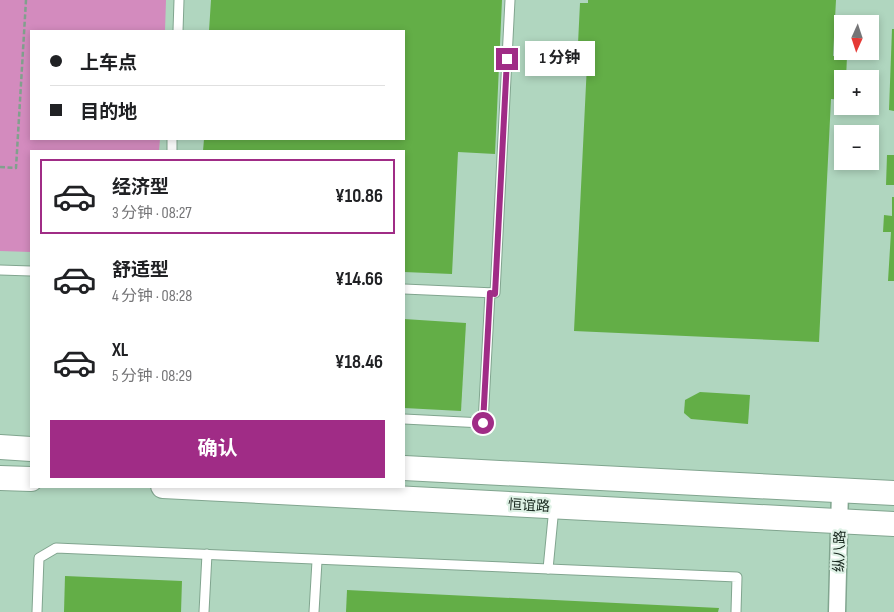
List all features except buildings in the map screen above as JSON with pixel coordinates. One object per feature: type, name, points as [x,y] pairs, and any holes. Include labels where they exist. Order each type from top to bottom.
[{"type":"main road","points":[[0,447],[30,449]]},
{"type":"main road","points":[[405,468],[894,493]]},
{"type":"main road","points":[[0,478],[30,479]]},
{"type":"main road","name":"恒谊路","points":[[200,488],[894,524]]},
{"type":"street","name":"纵八路","points":[[836,612],[840,490]]},
{"type":"lane","points":[[178,30],[179,0]]},
{"type":"lane","points":[[405,289],[495,294],[510,0]]},
{"type":"lane","points":[[0,270],[30,271]]},
{"type":"lane","points":[[405,418],[483,423],[490,293]]},
{"type":"lane","points":[[548,569],[554,507]]},
{"type":"lane","points":[[37,612],[39,558],[56,548],[207,554],[317,561],[737,577],[736,612]]},
{"type":"lane","points":[[204,612],[207,554]]},
{"type":"lane","points":[[314,612],[317,561]]},
{"type":"path","points":[[0,168],[16,168],[26,0]]},
{"type":"shaded area","points":[[0,0],[166,0],[165,30],[30,30],[30,140],[160,140],[159,150],[30,150],[30,252],[0,251]]},
{"type":"route","points":[[483,423],[490,293],[495,294],[507,59]]}]
